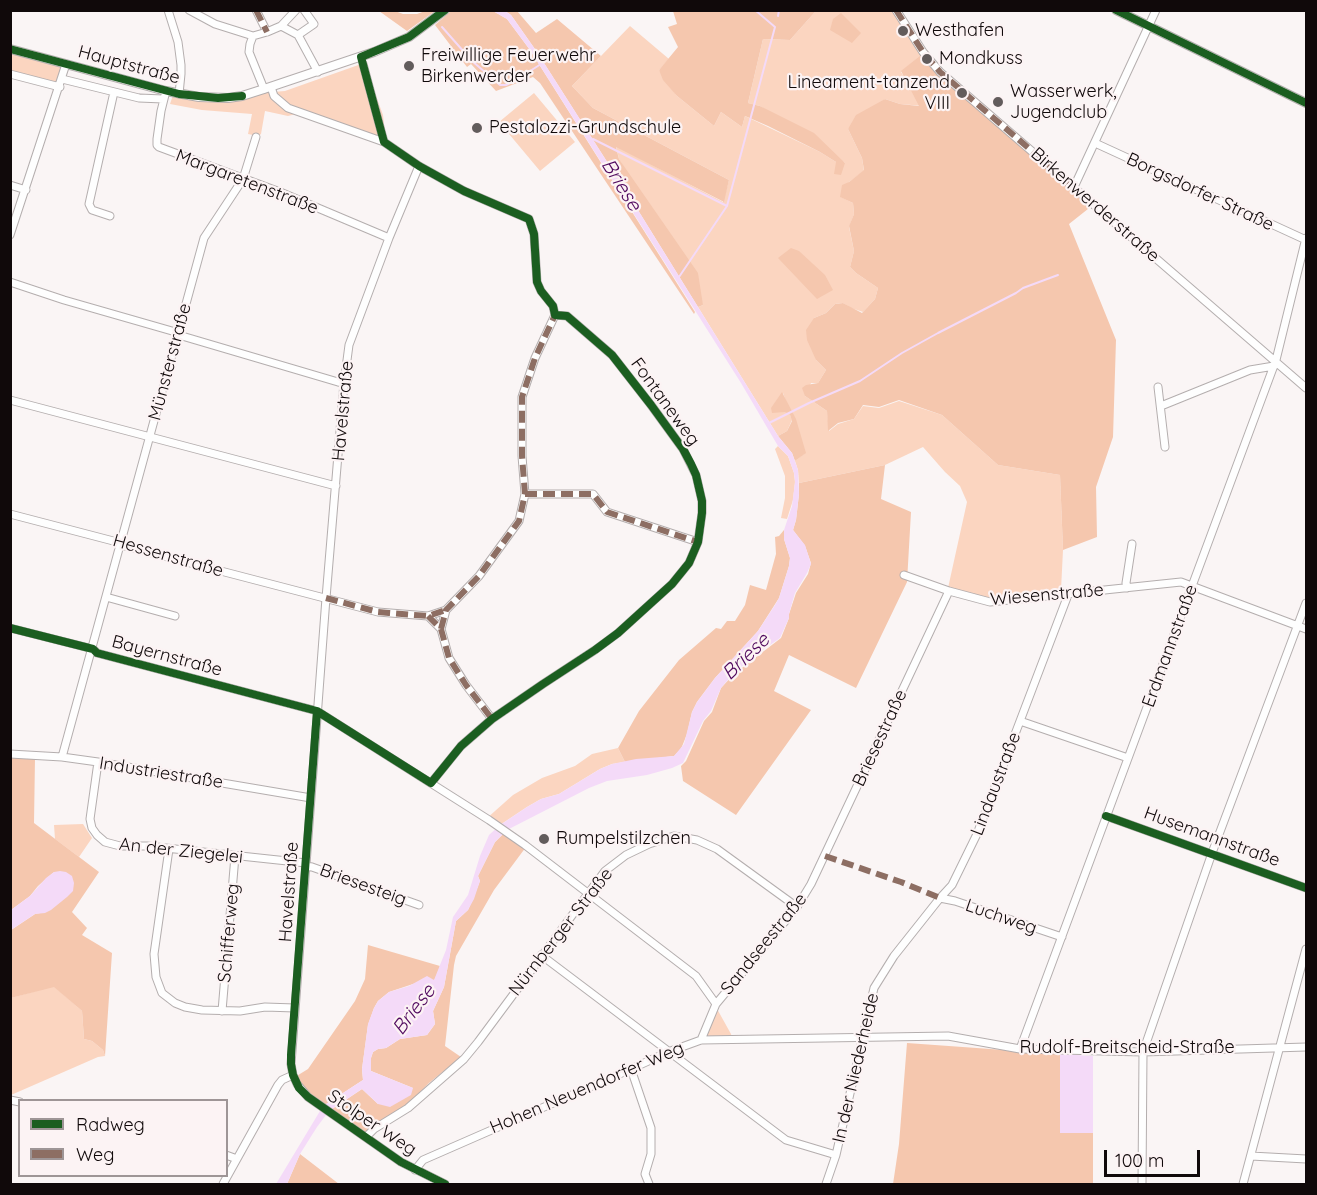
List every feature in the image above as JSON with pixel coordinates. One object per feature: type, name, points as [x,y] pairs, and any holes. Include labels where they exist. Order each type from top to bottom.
[{"type":"main road","name":"Hauptstraße","points":[[10,49],[164,95],[228,98],[242,96],[374,52],[409,37],[445,10]]},
{"type":"main road","points":[[1116,10],[1306,103]]},
{"type":"street","points":[[168,10],[178,42],[181,65],[178,94]]},
{"type":"street","points":[[189,10],[215,24],[253,36],[267,33],[281,26],[296,10]]},
{"type":"street","points":[[256,10],[267,33]]},
{"type":"street","points":[[298,35],[314,24],[304,10]]},
{"type":"street","name":"Birkenwerderstraße","points":[[896,10],[923,52],[940,72],[1306,388]]},
{"type":"street","points":[[1074,187],[1156,10]]},
{"type":"street","points":[[281,26],[298,35],[318,72]]},
{"type":"street","points":[[253,36],[249,52],[267,88],[288,108],[384,142],[419,166],[464,190],[529,219],[534,234],[537,282],[553,306],[555,315],[535,358],[522,397],[522,456],[525,494],[519,521],[479,576],[446,610],[428,616],[441,629]]},
{"type":"street","points":[[10,235],[66,64]]},
{"type":"street","points":[[363,64],[384,142]]},
{"type":"street","points":[[10,74],[60,87]]},
{"type":"street","name":"Hauptstraße","points":[[62,78],[145,100],[164,95]]},
{"type":"street","points":[[110,216],[92,210],[89,204],[114,92]]},
{"type":"street","name":"Margaretenstraße","points":[[164,95],[157,139],[159,147],[280,192],[389,238]]},
{"type":"street","name":"Münsterstraße","points":[[62,757],[204,238],[243,179],[256,137]]},
{"type":"street","name":"Borgsdorfer Straße","points":[[1095,143],[1306,239]]},
{"type":"street","name":"Havelstraße","points":[[293,1075],[291,1055],[317,711],[349,345],[419,166]]},
{"type":"street","points":[[10,185],[26,190]]},
{"type":"street","name":"Erdmannstraße","points":[[1020,1049],[1275,363],[1306,239]]},
{"type":"street","points":[[10,282],[179,333],[193,340],[338,382],[345,382]]},
{"type":"street","name":"Fontaneweg","points":[[431,783],[461,746],[492,719],[595,650],[672,585],[689,563],[698,542],[702,501],[696,475],[683,449],[612,355],[567,316],[555,315]]},
{"type":"street","points":[[1161,406],[1250,370],[1275,363]]},
{"type":"street","points":[[1158,387],[1166,447]]},
{"type":"street","points":[[10,400],[336,486]]},
{"type":"street","points":[[525,494],[593,494],[607,512],[698,542]]},
{"type":"street","name":"Hessenstraße","points":[[10,514],[378,612],[428,616]]},
{"type":"street","points":[[1127,588],[1132,544]]},
{"type":"street","name":"Wiesenstraße","points":[[904,575],[990,602],[1181,582],[1306,629]]},
{"type":"street","name":"Briesestraße","points":[[811,884],[949,591]]},
{"type":"street","name":"Lindaustraße","points":[[894,956],[952,885],[977,834],[1068,595]]},
{"type":"street","points":[[106,597],[175,616]]},
{"type":"street","points":[[1142,1185],[1143,1052],[1212,853],[1306,603]]},
{"type":"street","points":[[446,610],[441,629],[448,658],[492,719]]},
{"type":"street","name":"Bayernstraße","points":[[10,628],[317,711],[510,834],[696,976],[716,1004]]},
{"type":"street","points":[[1020,721],[1128,758]]},
{"type":"street","name":"Industriestraße","points":[[10,754],[98,762],[311,798]]},
{"type":"street","name":"An der Ziegelei","points":[[98,762],[90,819],[92,828],[105,842],[306,865]]},
{"type":"street","name":"Husemannstraße","points":[[1106,816],[1306,888]]},
{"type":"street","name":"Nürnberger Straße","points":[[366,1137],[374,1129],[405,1111],[471,1051],[588,892],[605,871],[626,855],[674,836],[697,840],[717,849],[797,907]]},
{"type":"street","points":[[170,849],[154,954],[156,977],[162,993],[175,1004],[202,1010],[240,1011],[265,1007],[295,1008]]},
{"type":"street","name":"Schifferweg","points":[[222,1011],[235,856]]},
{"type":"street","name":"Briesesteig","points":[[306,865],[419,905]]},
{"type":"street","name":"Sandseestraße","points":[[701,1040],[716,1004],[797,907],[811,884]]},
{"type":"street","name":"Luchweg","points":[[940,898],[1062,937]]},
{"type":"street","points":[[1243,1185],[1306,950]]},
{"type":"street","points":[[542,955],[786,1140],[836,1155]]},
{"type":"street","name":"In der Niederheide","points":[[826,1185],[836,1155],[874,988],[894,956]]},
{"type":"street","name":"Rudolf-Breitscheid-Straße","points":[[913,1037],[948,1036],[1020,1049],[1143,1052],[1306,1047]]},
{"type":"street","name":"Hohen Neuendorfer Weg","points":[[415,1170],[423,1160],[668,1052],[701,1040],[913,1037]]},
{"type":"street","points":[[631,1069],[651,1128],[651,1154],[645,1174],[649,1185]]},
{"type":"street","points":[[228,1176],[278,1085],[282,1080],[293,1075]]},
{"type":"street","name":"Stolper Weg","points":[[293,1075],[302,1092],[325,1109],[401,1162],[445,1185]]},
{"type":"street","points":[[228,1156],[237,1159]]},
{"type":"street","points":[[1251,1156],[1306,1160]]},
{"type":"shaded area","points":[[379,11],[417,14],[435,11],[407,31]]},
{"type":"shaded area","points":[[451,11],[493,11],[507,19],[530,50],[695,312],[694,314],[540,83],[533,77],[496,91],[471,64],[467,67],[435,25]]},
{"type":"shaded area","points":[[505,11],[517,11],[536,33],[557,19],[601,56],[572,86],[593,108],[729,180],[724,202],[616,147],[619,159],[698,273],[703,305],[698,307],[537,52],[511,15]]},
{"type":"shaded area","points":[[673,11],[815,11],[790,40],[763,39],[748,103],[760,106],[814,133],[845,163],[841,175],[834,174],[836,162],[768,126],[745,116],[742,127],[721,112],[714,126],[677,96],[663,80],[659,70],[678,47],[668,27],[677,24]]},
{"type":"shaded area","points":[[815,11],[894,11],[922,54],[901,72],[923,106],[900,104],[885,99],[848,129],[862,158],[864,171],[849,182],[841,197],[853,203],[854,214],[849,227],[854,251],[850,267],[878,288],[875,299],[863,312],[843,303],[835,304],[826,313],[814,318],[816,360],[826,370],[818,383],[811,383],[805,396],[827,411],[829,431],[838,424],[854,419],[863,406],[879,408],[899,401],[942,415],[998,465],[1060,475],[1063,550],[1061,590],[991,599],[948,588],[967,502],[960,486],[923,447],[885,465],[799,483],[795,461],[805,453],[783,393],[779,412],[786,412],[792,420],[787,431],[778,436],[698,307],[703,305],[619,159],[616,146],[723,202],[729,180],[593,108],[572,86],[630,26],[669,59],[659,70],[677,96],[714,126],[721,112],[742,127],[745,116],[836,162],[845,163],[760,106],[748,103],[763,39],[790,40]]},
{"type":"shaded area","points":[[841,13],[861,33],[852,43],[830,30],[833,19]]},
{"type":"shaded area","points":[[10,52],[63,66],[56,89],[11,77]]},
{"type":"shaded area","points":[[922,54],[1093,205],[1069,224],[1116,340],[1113,437],[1096,487],[1097,537],[1063,550],[1060,475],[998,465],[942,415],[899,400],[879,407],[863,405],[854,419],[838,423],[828,431],[827,411],[805,396],[802,388],[818,383],[826,370],[816,360],[807,340],[806,330],[814,318],[826,313],[835,304],[843,303],[862,313],[875,299],[878,288],[850,267],[854,251],[849,226],[854,214],[853,203],[840,197],[842,185],[864,170],[862,158],[848,129],[856,115],[885,99],[900,104],[919,106],[901,71]]},
{"type":"shaded area","points":[[364,63],[383,115],[386,142],[296,114],[288,116],[265,111],[261,134],[258,136],[248,134],[252,114],[202,110],[170,104],[173,95],[188,99],[285,91]]},
{"type":"shaded area","points":[[534,93],[575,142],[540,171],[499,122]]},
{"type":"shaded area","points":[[791,248],[799,251],[825,275],[833,290],[817,299],[778,258]]},
{"type":"shaded area","points":[[782,392],[796,419],[806,453],[795,461],[792,453],[778,436],[787,431],[792,421],[790,415],[785,412],[772,413],[771,408]]},
{"type":"shaded area","points":[[778,446],[788,456],[794,473],[793,500],[787,519],[781,518],[785,498],[785,476],[775,449]]},
{"type":"shaded area","points":[[885,465],[881,499],[911,512],[907,582],[856,688],[789,655],[774,691],[811,710],[736,815],[683,781],[681,766],[686,761],[704,721],[712,712],[721,688],[734,674],[781,638],[796,593],[808,574],[811,563],[805,546],[793,530],[799,483]]},
{"type":"shaded area","points":[[784,530],[784,539],[790,558],[779,598],[758,631],[715,678],[697,702],[681,749],[674,756],[625,762],[618,748],[639,711],[679,660],[716,628],[721,629],[727,621],[735,621],[745,605],[750,585],[766,590],[776,554],[775,537]]},
{"type":"shaded area","points":[[618,748],[625,762],[600,769],[559,794],[541,799],[500,825],[486,819],[513,795],[542,778],[575,766],[592,754]]},
{"type":"shaded area","points":[[11,757],[35,758],[34,823],[99,872],[72,912],[87,928],[82,935],[112,953],[105,1056],[103,1050],[92,1041],[84,1039],[82,1011],[54,987],[11,998],[11,930],[40,913],[54,872],[30,896],[11,910]]},
{"type":"shaded area","points":[[83,824],[92,838],[79,857],[55,839],[54,825]]},
{"type":"shaded area","points":[[505,832],[526,847],[494,890],[456,956],[454,965],[445,1046],[461,1057],[429,1083],[401,1112],[366,1136],[329,1111],[362,1089],[378,1104],[413,1088],[371,1071],[373,1052],[386,1048],[400,1039],[427,1035],[435,1024],[433,1011],[444,987],[456,921],[468,910],[480,881],[478,876],[495,842]]},
{"type":"shaded area","points":[[368,945],[440,966],[434,981],[413,984],[389,992],[378,1001],[368,1025],[362,1069],[363,1080],[323,1106],[303,1091],[295,1077],[308,1069],[355,1001],[365,979]]},
{"type":"shaded area","points":[[54,986],[82,1011],[84,1039],[92,1041],[103,1050],[105,1056],[11,1095],[11,998]]},
{"type":"shaded area","points":[[716,1007],[731,1034],[732,1038],[704,1038]]},
{"type":"shaded area","points":[[907,1043],[1060,1054],[1060,1133],[1093,1133],[1093,1184],[893,1184],[899,1144]]},
{"type":"shaded area","points":[[300,1154],[339,1184],[287,1184]]},
{"type":"water","name":"Briese","points":[[493,11],[505,11],[511,15],[537,52],[778,436],[792,453],[798,470],[799,494],[793,530],[805,545],[811,564],[795,593],[789,618],[780,638],[733,674],[721,688],[683,763],[647,775],[607,781],[589,788],[507,830],[495,842],[478,876],[480,881],[474,899],[468,910],[456,921],[444,987],[433,1011],[435,1024],[427,1035],[400,1039],[386,1048],[373,1052],[371,1058],[371,1071],[413,1088],[411,1095],[390,1107],[378,1104],[362,1089],[329,1111],[300,1154],[287,1184],[276,1184],[323,1106],[363,1080],[362,1069],[368,1024],[378,1001],[389,992],[409,986],[427,976],[434,980],[446,950],[453,917],[468,895],[489,835],[527,807],[541,799],[559,794],[600,769],[636,759],[674,756],[684,744],[692,712],[697,702],[715,678],[758,631],[779,598],[789,566],[790,558],[784,539],[784,530],[792,506],[795,482],[788,456],[778,446],[741,383],[530,50],[507,19]]},
{"type":"water","points":[[60,871],[72,876],[73,891],[51,910],[35,914],[11,930],[11,910],[30,896],[46,878]]},
{"type":"water","points":[[1060,1054],[1093,1056],[1093,1133],[1060,1133]]},
{"type":"waterway","points":[[679,277],[727,206],[775,27],[755,10]]},
{"type":"waterway","points":[[778,16],[779,10]]},
{"type":"waterway","points":[[442,27],[472,61],[500,85],[516,80],[541,64]]},
{"type":"waterway","name":"Briese","points":[[593,139],[727,206]]},
{"type":"waterway","points":[[769,423],[860,381],[902,353],[1023,288],[1058,275]]},
{"type":"marked path","points":[[256,10],[267,32]]},
{"type":"marked path","points":[[896,10],[923,52],[940,72],[1074,187]]},
{"type":"marked path","points":[[441,629],[446,610],[479,576],[519,521],[525,494],[522,456],[522,397],[535,358],[555,315]]},
{"type":"marked path","points":[[525,494],[593,494],[607,512],[698,542]]},
{"type":"marked path","points":[[326,598],[378,612],[428,616],[446,610]]},
{"type":"marked path","points":[[428,616],[441,629],[449,658],[492,719]]},
{"type":"marked path","points":[[825,856],[940,898]]},
{"type":"cycle path","points":[[10,628],[317,711],[431,783],[461,746],[492,719],[618,633],[672,584],[689,563],[698,542],[702,513],[702,501],[691,464],[683,449],[612,355],[567,316],[555,315],[553,306],[537,282],[534,234],[529,219],[464,191],[419,166],[384,142],[361,57],[409,37],[445,10]]},
{"type":"cycle path","points":[[1116,10],[1306,103]]},
{"type":"cycle path","points":[[10,49],[179,94],[218,98],[242,96]]},
{"type":"cycle path","points":[[317,711],[291,1055],[293,1075],[299,1088],[308,1097],[401,1162],[445,1184]]},
{"type":"cycle path","points":[[1106,816],[1306,888]]},
{"type":"place","name":"Westhafen","points":[[903,31]]},
{"type":"place","name":"Mondkuss","points":[[927,59]]},
{"type":"place","name":"Freiwillige Feuerwehr Birkenwerder","points":[[409,66]]},
{"type":"place","name":"Lineament-tanzend VIII","points":[[962,93]]},
{"type":"place","name":"Wasserwerk, Jugendclub","points":[[998,102]]},
{"type":"place","name":"Pestalozzi-Grundschule","points":[[477,128]]},
{"type":"place","name":"Rumpelstilzchen","points":[[544,839]]}]
